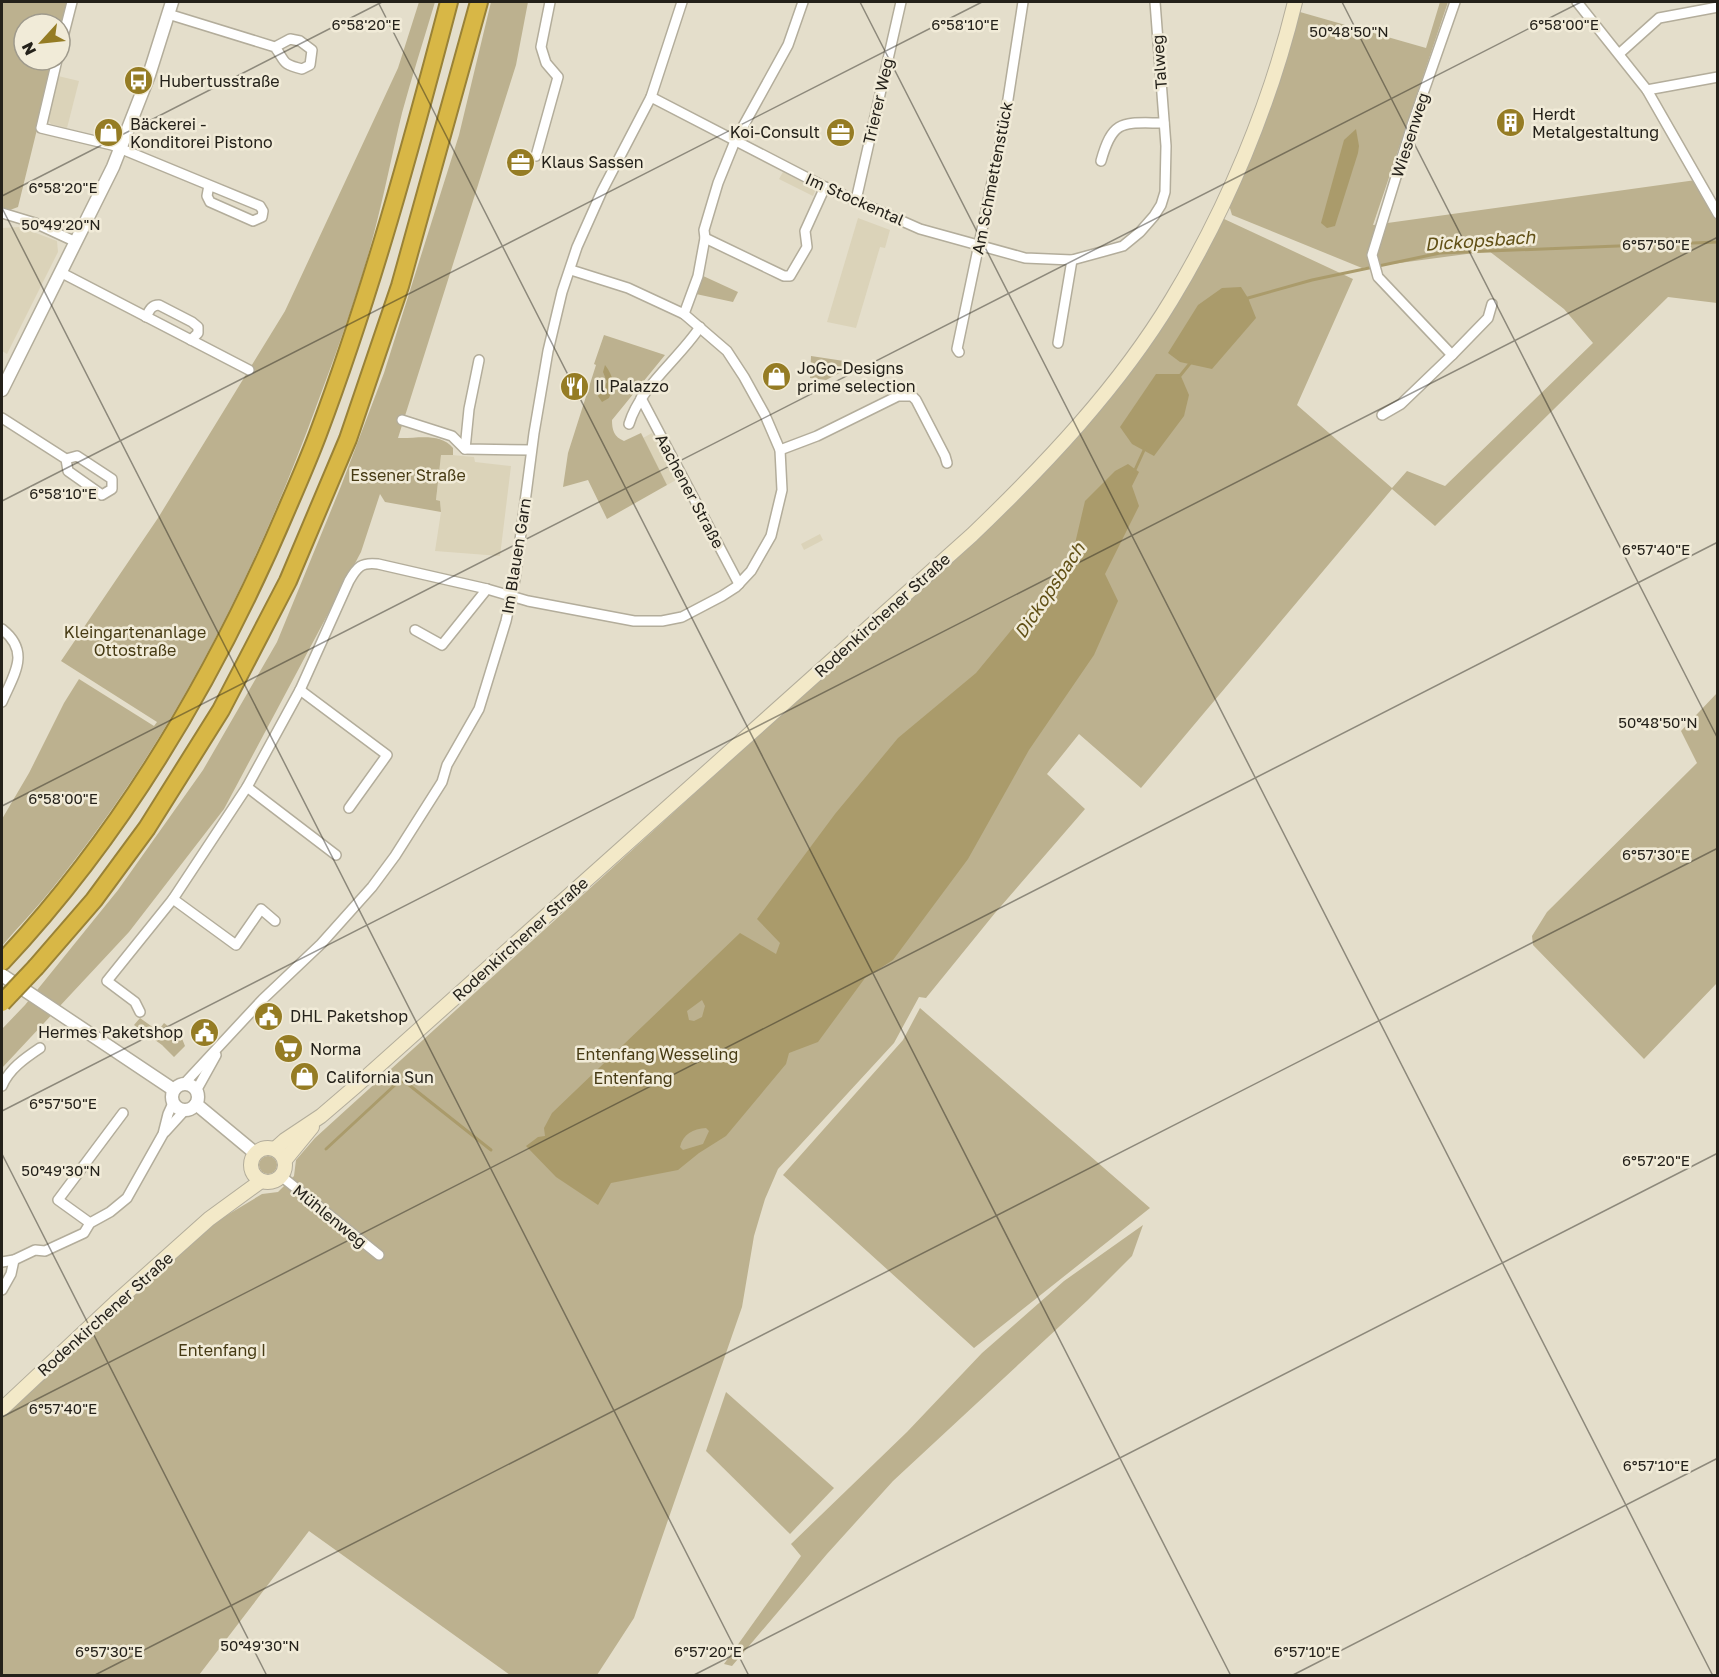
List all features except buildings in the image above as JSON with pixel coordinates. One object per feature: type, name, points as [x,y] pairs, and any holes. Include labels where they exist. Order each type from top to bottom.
[{"type":"highway","points":[[2,962],[70,884],[122,812],[195,699],[261,570],[318,435],[366,293],[450,2]]},
{"type":"highway","points":[[2,1003],[94,900],[147,828],[221,710],[288,581],[348,439],[400,286],[479,2]]},
{"type":"main road","name":"Rodenkirchener Straße","points":[[255,1153],[263,1148],[275,1149],[321,1116],[972,535],[1030,478],[1081,422],[1129,361],[1172,300],[1206,238],[1252,135],[1295,2]]},
{"type":"main road","name":"Rodenkirchener Straße","points":[[2,1409],[256,1176],[267,1182],[281,1176],[285,1168],[285,1160],[321,1116]]},
{"type":"main road","points":[[275,1149],[285,1160]]},
{"type":"main road","points":[[255,1153],[251,1160],[256,1176]]},
{"type":"street","points":[[2,390],[121,148],[149,75],[172,2]]},
{"type":"street","points":[[536,156],[558,77],[546,63],[541,47],[550,2]]},
{"type":"street","name":"Im Blauen Garn","points":[[179,1087],[222,1045],[263,999],[339,925],[395,856],[442,782],[447,765],[479,710],[506,621],[511,596],[531,450],[555,318],[577,247],[602,191],[651,97],[682,2]]},
{"type":"street","points":[[684,314],[698,276],[705,238],[704,230],[715,193],[735,141],[788,45],[803,2]]},
{"type":"street","name":"Trierer Weg","points":[[856,200],[901,2]]},
{"type":"street","name":"Am Schmettenstück","points":[[959,352],[957,349],[1004,125],[1023,2]]},
{"type":"street","name":"Talweg","points":[[1155,2],[1167,184]]},
{"type":"street","name":"Wiesenweg","points":[[1376,268],[1372,255],[1405,147],[1455,2]]},
{"type":"street","points":[[1577,2],[1620,53],[1647,90],[1718,214]]},
{"type":"street","points":[[1620,53],[1659,18],[1718,7]]},
{"type":"street","points":[[168,14],[275,47]]},
{"type":"street","points":[[54,72],[41,128],[121,148],[260,206],[263,211],[262,217],[253,221],[210,202],[207,196],[209,185]]},
{"type":"street","points":[[1647,90],[1718,77]]},
{"type":"street","name":"Im Stockental","points":[[651,97],[825,187],[920,229],[1025,258],[1072,260],[1123,246],[1154,216],[1161,205],[1167,184]]},
{"type":"street","points":[[1101,161],[1107,139],[1121,126],[1132,123],[1164,123]]},
{"type":"street","points":[[705,238],[784,276],[790,276],[807,247],[805,231],[825,187]]},
{"type":"street","points":[[2,213],[35,223],[76,242]]},
{"type":"street","points":[[1058,344],[1072,260]]},
{"type":"street","points":[[1366,271],[1376,268],[1378,277],[1452,355]]},
{"type":"street","points":[[140,1012],[135,1002],[107,981],[173,899],[247,788],[300,690],[349,581],[361,564],[378,564],[585,613],[634,621],[662,621],[681,617],[700,609],[739,584],[751,571],[771,536],[782,490],[780,450],[765,415],[744,377],[727,351],[684,314],[628,288],[571,270]]},
{"type":"street","points":[[60,273],[249,370]]},
{"type":"street","points":[[1382,416],[1401,404],[1452,355],[1488,318],[1492,304]]},
{"type":"street","points":[[146,317],[150,309],[159,305],[198,327],[198,333],[191,340]]},
{"type":"street","points":[[629,424],[633,411],[641,398],[689,344],[700,327]]},
{"type":"street","points":[[465,449],[469,409],[479,360]]},
{"type":"street","points":[[780,450],[817,436],[890,399],[906,394],[916,400],[947,463]]},
{"type":"street","name":"Aachener Straße","points":[[641,398],[739,584]]},
{"type":"street","points":[[2,418],[66,459],[68,471],[102,495],[112,489],[112,479],[88,462],[77,456],[66,459]]},
{"type":"street","points":[[402,420],[452,436],[465,449],[531,450]]},
{"type":"street","points":[[415,630],[442,645],[486,589]]},
{"type":"street","points":[[2,629],[15,643],[19,658],[2,702]]},
{"type":"street","points":[[300,690],[387,755],[349,808]]},
{"type":"street","points":[[247,788],[336,855]]},
{"type":"street","points":[[173,899],[236,945],[261,909],[275,921]]},
{"type":"street","points":[[2,975],[179,1087],[192,1087],[192,1102]]},
{"type":"street","name":"Im Blauen Garn","points":[[163,1134],[192,1102],[222,1045]]},
{"type":"street","points":[[2,1086],[6,1076],[40,1048]]},
{"type":"street","points":[[2,1262],[14,1260],[35,1250],[45,1251],[84,1233],[90,1223],[110,1212],[127,1198],[163,1134],[173,1103],[172,1098],[179,1087]]},
{"type":"street","points":[[173,1103],[177,1108],[192,1102]]},
{"type":"street","points":[[192,1102],[255,1153]]},
{"type":"street","points":[[90,1223],[58,1200],[123,1113]]},
{"type":"street","name":"Mühlenweg","points":[[281,1176],[379,1255]]},
{"type":"street","points":[[2,1290],[11,1274],[14,1260]]},
{"type":"shaded area","points":[[58,76],[79,81],[67,128],[51,124],[48,120]]},
{"type":"shaded area","points":[[103,118],[117,121],[111,142],[98,137]]},
{"type":"shaded area","points":[[783,172],[816,189],[813,196],[779,179]]},
{"type":"shaded area","points":[[858,218],[890,230],[885,248],[880,247],[856,328],[827,322]]},
{"type":"shaded area","points":[[20,227],[57,241],[58,252],[7,354],[2,351],[2,228]]},
{"type":"shaded area","points":[[652,433],[676,480],[667,485],[643,438]]},
{"type":"shaded area","points":[[441,454],[474,457],[475,462],[511,466],[500,556],[435,551],[441,512],[440,501],[436,501]]},
{"type":"shaded area","points":[[820,534],[823,540],[804,550],[801,544]]},
{"type":"green space","points":[[2,2],[68,2],[65,12],[12,12],[12,72],[51,72],[18,207],[10,210],[2,208]]},
{"type":"green space","name":"Kleingartenanlage Ottostraße","points":[[419,2],[435,2],[402,113],[367,258],[324,386],[264,536],[204,660],[170,720],[133,778],[94,835],[51,890],[2,946],[2,819],[79,679],[154,726],[157,722],[61,661],[158,518],[285,311],[398,68]]},
{"type":"green space","name":"Essener Straße","points":[[491,2],[528,2],[516,65],[398,438],[435,438],[448,443],[453,448],[453,455],[441,455],[436,500],[440,501],[441,512],[385,502],[380,494],[361,552],[224,809],[129,932],[2,1068],[2,1029],[25,1005],[118,890],[203,770],[277,642],[341,486],[384,373],[459,135]]},
{"type":"green space","name":"Entenfang","points":[[1440,2],[1448,2],[1373,225],[1696,180],[1717,221],[1717,303],[1668,297],[1435,526],[1392,489],[1141,788],[1079,734],[1047,774],[1085,809],[995,913],[926,998],[919,997],[894,1043],[778,1169],[765,1199],[754,1236],[742,1307],[634,1618],[597,1675],[510,1675],[309,1531],[199,1675],[2,1676],[2,1417],[116,1310],[214,1223],[262,1194],[278,1192],[294,1176],[296,1160],[315,1138],[999,517],[1087,423],[1222,218],[1353,279],[1297,405],[1392,488],[1407,471],[1445,486],[1593,343],[1564,309],[1489,251],[1362,268],[1232,215],[1229,205],[1264,121],[1300,12],[1426,48]]},
{"type":"green space","points":[[701,275],[738,292],[733,302],[696,294]]},
{"type":"green space","points":[[604,335],[665,355],[612,420],[612,427],[614,433],[624,441],[641,433],[667,485],[607,519],[588,480],[563,487],[568,453]]},
{"type":"green space","points":[[811,356],[844,361],[847,369],[826,380],[810,378]]},
{"type":"green space","points":[[1717,693],[1717,983],[1644,1059],[1533,945],[1532,936],[1547,912],[1697,763],[1681,731]]},
{"type":"green space","points":[[920,1008],[1150,1208],[974,1348],[783,1175],[903,1040]]},
{"type":"green space","points":[[140,1018],[158,1031],[164,1023],[181,1036],[185,1046],[174,1057],[162,1045],[134,1025]]},
{"type":"green space","points":[[268,1156],[274,1159],[277,1165],[274,1171],[268,1174],[262,1171],[259,1165],[262,1159]]},
{"type":"green space","points":[[1143,1225],[1132,1256],[1088,1300],[893,1481],[827,1554],[732,1666],[724,1664],[801,1556],[791,1544],[907,1432],[982,1353],[1064,1281]]},
{"type":"green space","points":[[726,1392],[834,1488],[790,1534],[706,1451]]},
{"type":"water","points":[[1356,129],[1358,153],[1335,226],[1327,228],[1321,223],[1344,140]]},
{"type":"water","points":[[1241,287],[1256,318],[1212,369],[1180,362],[1168,353],[1198,305],[1222,288]]},
{"type":"water","points":[[605,365],[612,377],[613,385],[609,398],[602,402],[598,396],[607,382],[603,372]]},
{"type":"water","points":[[1156,374],[1180,374],[1189,395],[1184,416],[1154,456],[1132,444],[1120,427]]},
{"type":"water","points":[[1128,464],[1139,472],[1132,486],[1139,506],[1105,574],[1118,601],[1094,655],[1029,750],[968,859],[893,960],[865,978],[818,1042],[789,1053],[786,1064],[726,1136],[678,1170],[611,1183],[598,1205],[556,1177],[526,1146],[538,1137],[545,1136],[544,1128],[552,1113],[740,933],[776,954],[780,943],[757,919],[835,814],[898,738],[976,673],[1037,599],[1073,552],[1085,501],[1115,471]],"holes":[[[702,1000],[705,1006],[702,1017],[694,1021],[689,1020],[687,1011]],[[706,1128],[709,1131],[703,1144],[683,1150],[680,1147],[689,1133]]]},
{"type":"waterway","name":"Dickopsbach","points":[[1246,300],[1312,280],[1440,253],[1718,242]]},
{"type":"waterway","name":"Dickopsbach","points":[[1179,377],[1192,361]]},
{"type":"waterway","name":"Dickopsbach","points":[[1134,472],[1145,448]]},
{"type":"waterway","name":"Dickopsbach","points":[[326,1149],[396,1084],[404,1081],[491,1150]]},
{"type":"place","name":"Hubertusstraße","points":[[138,81]]},
{"type":"place","name":"Herdt Metalgestaltung","points":[[1511,123]]},
{"type":"place","name":"Koi-Consult","points":[[841,132]]},
{"type":"place","name":"Bäckerei - Konditorei Pistono","points":[[109,133]]},
{"type":"place","name":"Klaus Sassen","points":[[520,162]]},
{"type":"place","name":"JoGo-Designs prime selection","points":[[776,377]]},
{"type":"place","name":"Il Palazzo","points":[[574,386]]},
{"type":"place","name":"DHL Paketshop","points":[[269,1016]]},
{"type":"place","name":"Hermes Paketshop","points":[[204,1032]]},
{"type":"place","name":"Norma","points":[[289,1049]]},
{"type":"place","name":"California Sun","points":[[305,1077]]},
{"type":"park label","name":"Entenfang Wesseling","points":[[657,1054]]},
{"type":"park label","name":"Entenfang I","points":[[222,1350]]}]
